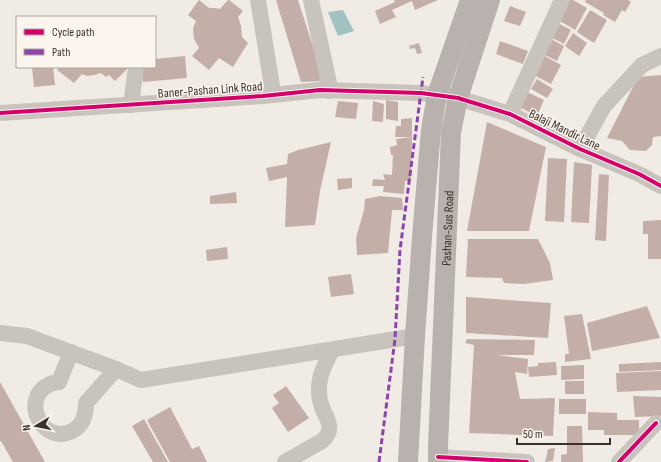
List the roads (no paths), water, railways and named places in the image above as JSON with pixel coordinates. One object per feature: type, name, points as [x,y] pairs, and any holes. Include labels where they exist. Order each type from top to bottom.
[{"type":"main road","points":[[429,94],[470,0]]},
{"type":"main road","name":"Pashan-Sus Road","points":[[438,459],[452,132],[458,98],[490,0]]},
{"type":"main road","name":"Pashan-Sus Road","points":[[408,462],[414,336],[431,130],[429,94]]},
{"type":"street","points":[[258,0],[272,91]]},
{"type":"street","points":[[311,0],[329,87]]},
{"type":"street","points":[[510,114],[562,0]]},
{"type":"street","points":[[580,149],[604,106],[642,65],[661,56]]},
{"type":"street","points":[[131,105],[136,68]]},
{"type":"street","name":"Baner-Pashan Link Road","points":[[0,113],[131,105],[272,91],[320,90],[329,87],[429,94]]},
{"type":"street","name":"Balaji Mandir Lane","points":[[429,94],[458,98],[510,114],[580,149],[639,174],[661,186]]},
{"type":"street","points":[[0,333],[27,336],[116,369],[141,380],[414,336]]},
{"type":"street","points":[[285,462],[322,441],[326,438],[329,432],[328,419],[321,404],[319,387],[322,370],[332,350]]},
{"type":"street","points":[[71,352],[60,382],[51,384],[43,389],[35,404],[39,421],[45,428],[53,432],[62,434],[70,432],[78,427],[86,412],[86,403],[116,369]]},
{"type":"street","points":[[619,462],[656,422]]},
{"type":"street","points":[[438,459],[527,462]]},
{"type":"water","points":[[343,10],[354,31],[338,36],[328,12]]}]
